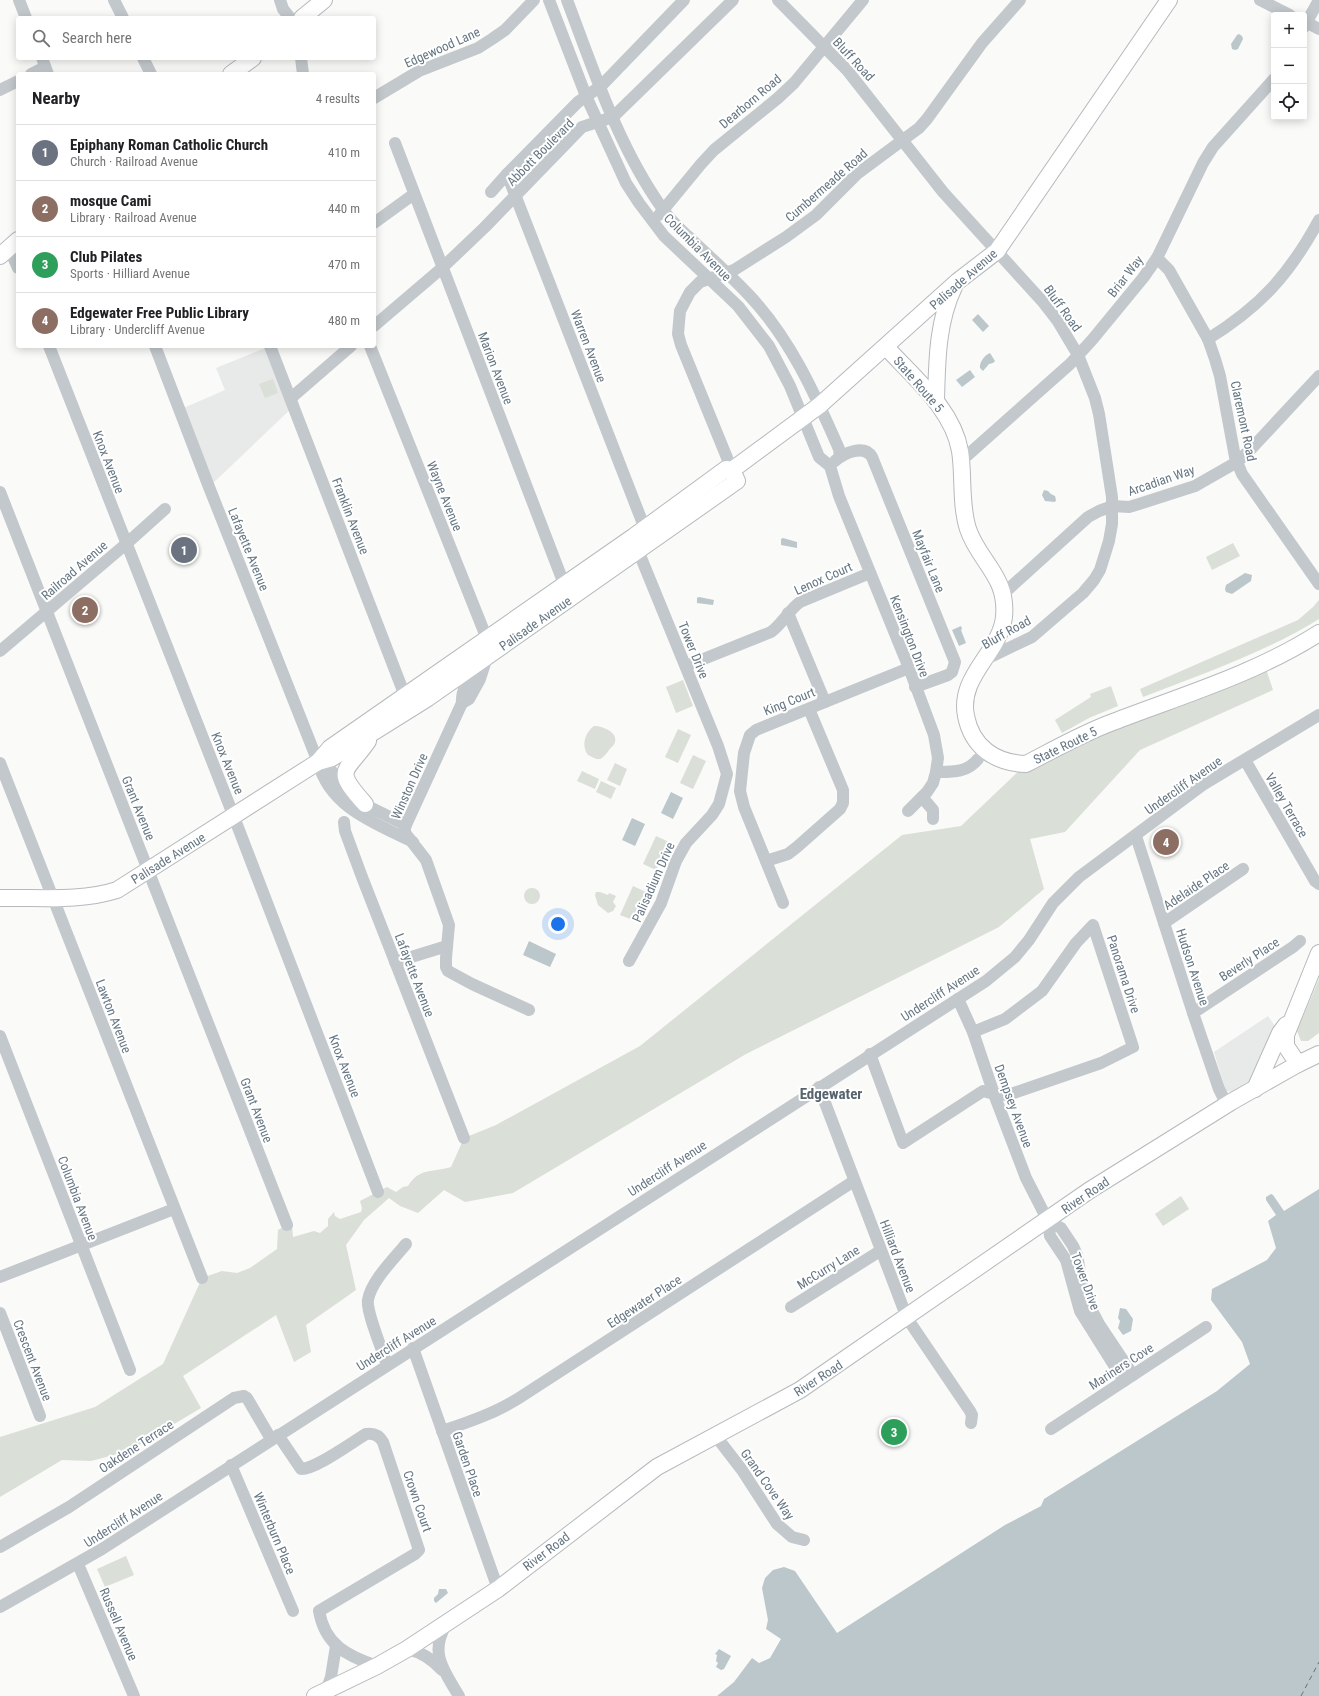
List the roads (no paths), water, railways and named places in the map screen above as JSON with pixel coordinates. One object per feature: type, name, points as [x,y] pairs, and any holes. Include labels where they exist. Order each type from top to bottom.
[{"type":"main road","points":[[304,16],[324,0]]},
{"type":"main road","name":"Palisade Avenue","points":[[318,762],[332,758],[377,731],[563,604],[638,539],[726,469],[732,470],[820,405],[958,281],[997,251],[1169,0]]},
{"type":"main road","points":[[234,72],[250,60]]},
{"type":"main road","points":[[936,401],[937,355],[945,311],[949,298],[958,281]]},
{"type":"main road","name":"State Route 5","points":[[886,347],[936,401],[952,424],[957,437],[961,461],[965,516],[968,529],[996,576],[1003,594],[1004,617],[1002,629],[970,682],[966,693],[966,714],[969,727],[975,738],[990,754],[1000,760],[1026,764],[1112,722],[1240,675],[1276,658],[1319,633]]},
{"type":"main road","name":"Palisade Avenue","points":[[0,898],[103,894],[117,890],[234,817],[318,762],[330,748],[564,584],[737,481],[732,470]]},
{"type":"main road","points":[[365,804],[348,786],[345,775],[346,769],[377,731],[386,716],[404,705],[405,696]]},
{"type":"main road","points":[[1298,1064],[1286,1046],[1286,1035],[1319,953]]},
{"type":"main road","points":[[1255,1089],[1280,1033],[1294,1014]]},
{"type":"main road","name":"River Road","points":[[320,1694],[378,1666],[446,1625],[498,1589],[657,1467],[800,1390],[1048,1221],[1090,1190],[1227,1105],[1298,1064],[1319,1054]]},
{"type":"street","points":[[19,0],[25,16]]},
{"type":"street","points":[[115,0],[122,16]]},
{"type":"street","points":[[280,0],[289,16]]},
{"type":"street","name":"Edgewood Lane","points":[[376,97],[418,71],[478,48],[492,40],[506,30],[534,0]]},
{"type":"street","name":"Columbia Avenue","points":[[549,0],[586,96],[626,183],[664,236],[738,306],[769,346],[781,368],[803,417]]},
{"type":"street","name":"Columbia Avenue","points":[[567,0],[613,117],[633,163],[664,210],[747,293],[780,333],[820,405]]},
{"type":"street","name":"Abbott Boulevard","points":[[492,192],[507,174],[586,96],[601,86],[684,0]]},
{"type":"street","name":"Abbott Boulevard","points":[[442,268],[582,127],[613,117],[733,0]]},
{"type":"street","name":"Bluff Road","points":[[778,0],[852,75],[943,192],[1048,308],[1070,340],[1078,355],[1087,376],[1099,414],[1113,506],[1109,541],[1100,570],[1083,593],[1032,637],[982,661]]},
{"type":"street","name":"Dearborn Road","points":[[653,222],[714,150],[778,98],[794,83],[863,0]]},
{"type":"street","name":"Cumbermeade Road","points":[[732,470],[681,345],[678,334],[680,311],[684,300],[700,282],[734,270],[806,223],[857,174],[903,140],[927,119],[982,43],[1020,0]]},
{"type":"street","points":[[1260,0],[1284,12]]},
{"type":"street","points":[[1307,21],[1319,0]]},
{"type":"street","points":[[1307,25],[1319,29]]},
{"type":"street","points":[[144,60],[150,72]]},
{"type":"street","points":[[300,60],[304,72]]},
{"type":"street","points":[[34,72],[45,66]]},
{"type":"street","points":[[0,90],[16,82]]},
{"type":"street","name":"Briar Way","points":[[961,461],[1078,355],[1143,278],[1157,258],[1203,163],[1213,147],[1271,82]]},
{"type":"street","name":"Marion Avenue","points":[[395,143],[564,584],[563,604]]},
{"type":"street","name":"Warren Avenue","points":[[507,174],[638,539]]},
{"type":"street","points":[[376,222],[414,194]]},
{"type":"street","points":[[1208,339],[1233,324],[1270,292],[1298,257],[1319,220]]},
{"type":"street","points":[[9,248],[16,264]]},
{"type":"street","name":"Claremont Road","points":[[1157,258],[1169,270],[1208,339],[1220,376],[1236,462],[1245,480],[1319,584]]},
{"type":"street","points":[[376,324],[442,268]]},
{"type":"street","name":"Knox Avenue","points":[[50,348],[234,817],[378,1192]]},
{"type":"street","name":"Lafayette Avenue","points":[[156,348],[322,775],[334,793],[348,808],[368,820],[413,842]]},
{"type":"street","name":"Franklin Avenue","points":[[271,348],[405,696]]},
{"type":"street","points":[[291,398],[349,348]]},
{"type":"street","name":"Wayne Avenue","points":[[371,348],[486,639],[487,657]]},
{"type":"street","name":"Arcadian Way","points":[[1003,594],[1088,517],[1113,506],[1129,507],[1195,486],[1236,462],[1252,448],[1319,376]]},
{"type":"street","points":[[820,405],[839,450],[840,456],[830,466]]},
{"type":"street","name":"Kensington Drive","points":[[803,417],[819,457],[830,466],[839,496],[909,668],[934,735],[938,758],[933,783],[928,792],[908,810]]},
{"type":"street","name":"Mayfair Lane","points":[[840,456],[859,450],[865,450],[872,457],[955,662],[952,672],[915,687]]},
{"type":"street","name":"Grant Avenue","points":[[0,492],[149,870],[286,1225]]},
{"type":"street","name":"Railroad Avenue","points":[[0,651],[165,509]]},
{"type":"street","name":"Tower Drive","points":[[638,539],[718,746],[727,774]]},
{"type":"street","name":"Lenox Court","points":[[686,666],[771,632],[778,627],[793,608],[800,602],[870,573]]},
{"type":"street","points":[[788,614],[825,702]]},
{"type":"street","name":"Winston Drive","points":[[487,657],[470,676],[461,696],[462,703],[406,825],[405,833],[426,860],[450,925],[446,967],[448,972],[529,1010]]},
{"type":"street","name":"King Court","points":[[766,861],[744,807],[740,791],[744,753],[750,735],[756,730],[909,668]]},
{"type":"street","points":[[783,903],[766,861],[788,854],[840,809],[843,803],[843,790],[809,709]]},
{"type":"street","name":"Undercliff Avenue","points":[[0,1607],[78,1564],[413,1348],[444,1330],[870,1054],[986,981],[1014,957],[1029,940],[1053,903],[1079,877],[1204,784],[1319,715]]},
{"type":"street","points":[[936,772],[955,772],[964,770],[972,766],[978,759]]},
{"type":"street","name":"Valley Terrace","points":[[1245,760],[1315,881],[1319,884]]},
{"type":"street","points":[[318,762],[331,770],[349,795],[357,801],[406,825]]},
{"type":"street","name":"Lawton Avenue","points":[[0,763],[202,1278]]},
{"type":"street","name":"Palisadium Drive","points":[[629,961],[661,903],[676,861],[686,843],[712,815],[719,804],[727,774]]},
{"type":"street","points":[[922,797],[933,810],[933,819]]},
{"type":"street","name":"Lafayette Avenue","points":[[344,822],[345,831],[394,962],[464,1138]]},
{"type":"street","name":"Hudson Avenue","points":[[1136,836],[1193,1013],[1219,1089],[1227,1105]]},
{"type":"street","name":"Adelaide Place","points":[[1164,923],[1243,869]]},
{"type":"street","name":"Panorama Drive","points":[[973,1032],[1005,1019],[1042,991],[1072,949],[1093,925],[1133,1047],[1101,1062],[1008,1095],[994,1094]]},
{"type":"street","name":"Beverly Place","points":[[1193,1013],[1293,947],[1300,940]]},
{"type":"street","points":[[394,962],[447,946]]},
{"type":"street","name":"Dempsey Avenue","points":[[958,999],[973,1032],[994,1094],[1026,1178],[1048,1221]]},
{"type":"street","name":"Columbia Avenue","points":[[0,1036],[130,1370]]},
{"type":"street","points":[[870,1054],[903,1143],[983,1091],[994,1094]]},
{"type":"street","name":"Hilliard Avenue","points":[[819,1087],[880,1251],[907,1318],[970,1411],[972,1415],[971,1423]]},
{"type":"street","name":"Edgewater Place","points":[[442,1431],[506,1407],[854,1180]]},
{"type":"street","points":[[0,1278],[174,1209]]},
{"type":"street","name":"Tower Drive","points":[[1048,1221],[1061,1228],[1073,1246],[1077,1255],[1083,1289],[1088,1303],[1129,1378]]},
{"type":"street","points":[[387,1365],[372,1318],[368,1300],[377,1280],[406,1244]]},
{"type":"street","name":"McCurry Lane","points":[[791,1307],[880,1251]]},
{"type":"street","name":"Crescent Avenue","points":[[0,1313],[40,1416]]},
{"type":"street","name":"Mariners Cove","points":[[1051,1429],[1206,1327]]},
{"type":"street","name":"Garden Place","points":[[413,1348],[498,1589]]},
{"type":"street","name":"Oakdene Terrace","points":[[0,1547],[69,1507],[234,1398],[244,1396],[247,1398],[275,1437]]},
{"type":"street","name":"Crown Court","points":[[275,1437],[297,1466],[301,1469],[306,1469],[319,1463],[366,1434],[372,1434],[381,1438],[419,1546],[419,1550],[415,1554],[318,1611],[324,1628],[336,1646],[354,1658],[378,1666]]},
{"type":"street","name":"Grand Cove Way","points":[[715,1435],[742,1470],[777,1524],[792,1537],[804,1540]]},
{"type":"street","name":"Winterburn Place","points":[[232,1465],[293,1611]]},
{"type":"street","name":"Russell Avenue","points":[[78,1564],[131,1695]]},
{"type":"street","points":[[446,1625],[440,1635],[438,1648],[446,1674],[459,1696]]},
{"type":"street","points":[[320,1694],[331,1677],[336,1646]]},
{"type":"street","points":[[407,1649],[418,1651],[428,1657],[446,1674]]},
{"type":"place","name":"Epiphany Roman Catholic Church","points":[[184,550]]},
{"type":"place","name":"mosque Cami","points":[[85,610]]},
{"type":"place","name":"Edgewater Free Public Library","points":[[1166,842]]},
{"type":"place","name":"Club Pilates","points":[[894,1432]]},
{"type":"district","name":"Edgewater","points":[[831,1094]]}]
